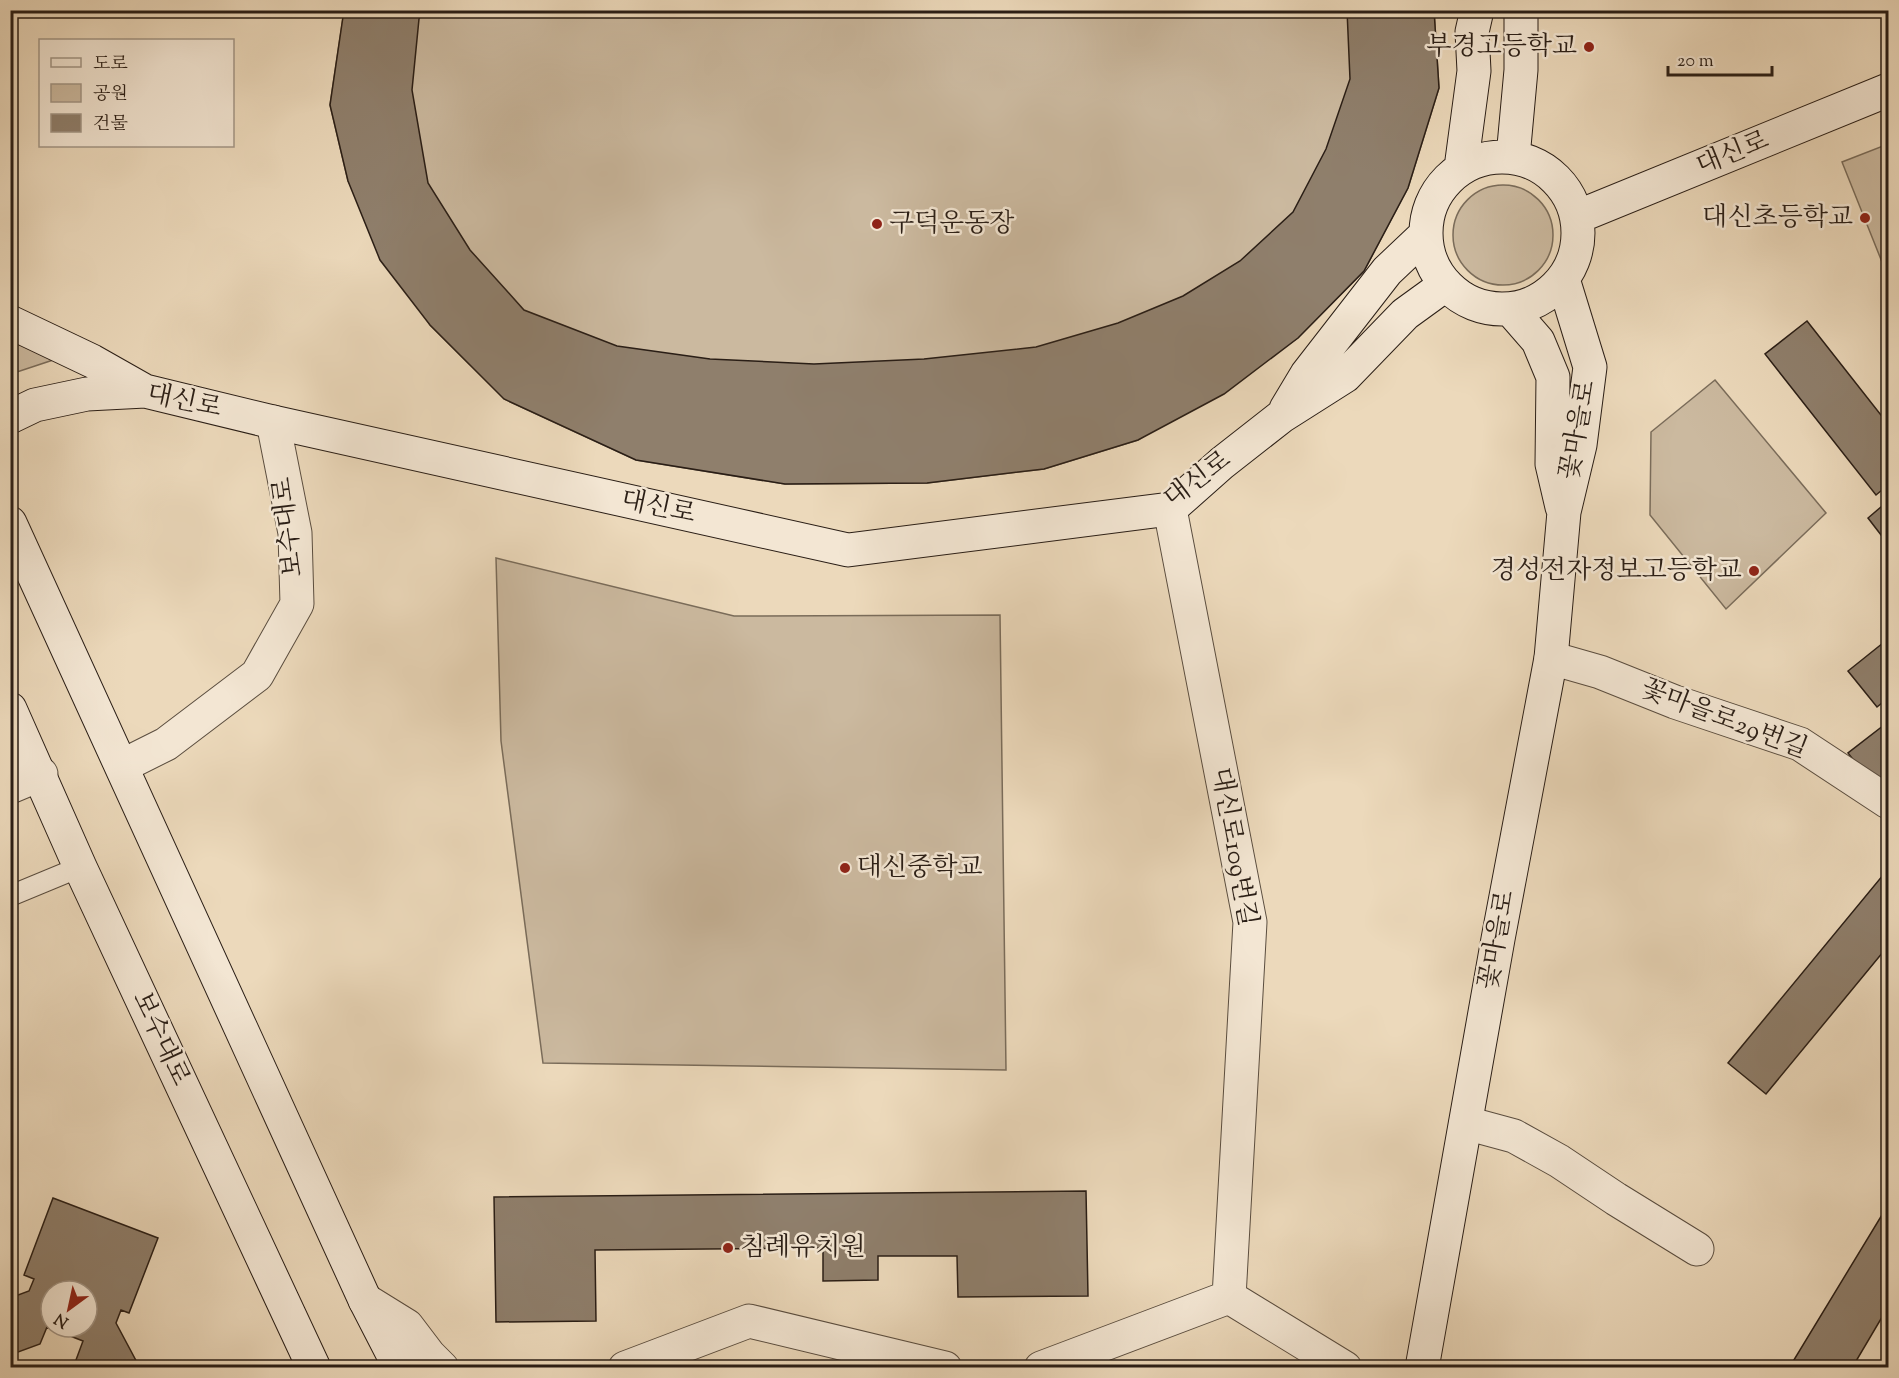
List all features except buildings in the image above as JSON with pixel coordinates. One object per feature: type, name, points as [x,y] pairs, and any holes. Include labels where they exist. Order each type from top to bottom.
[{"type":"street","points":[[1461,168],[1474,71],[1472,32],[1477,10]]},
{"type":"street","points":[[1513,157],[1521,70],[1521,10]]},
{"type":"street","name":"대신로","points":[[1577,217],[1888,90]]},
{"type":"street","points":[[1513,157],[1542,168],[1564,189],[1577,217],[1578,239],[1574,260],[1563,279],[1540,300],[1511,310],[1486,308],[1464,300],[1445,285],[1431,262],[1424,236],[1428,209],[1441,186],[1461,168],[1486,158],[1513,157]]},
{"type":"street","name":"대신로","points":[[1282,416],[1308,374],[1387,271],[1424,236]]},
{"type":"street","name":"꽃마을로","points":[[1422,1368],[1551,658],[1564,512],[1580,445],[1590,367],[1563,279]]},
{"type":"street","name":"대신로","points":[[10,417],[35,405],[87,394],[145,391],[273,422],[848,550],[1170,509],[1222,463],[1282,416],[1346,376],[1405,314],[1445,285]]},
{"type":"street","name":"꽃마을로","points":[[1511,310],[1538,341],[1553,377],[1552,464],[1564,512]]},
{"type":"street","points":[[10,322],[93,361],[145,391]]},
{"type":"street","name":"보수대로","points":[[122,766],[166,744],[257,675],[297,604],[295,533],[273,422]]},
{"type":"street","name":"대신로109번길","points":[[1170,509],[1250,922],[1229,1297]]},
{"type":"street","points":[[10,523],[365,1300],[400,1368]]},
{"type":"street","name":"꽃마을로29번길","points":[[1551,658],[1600,672],[1675,702],[1800,744],[1888,802]]},
{"type":"street","name":"보수대로","points":[[10,709],[41,774],[80,867],[314,1368]]},
{"type":"street","points":[[10,788],[41,774]]},
{"type":"street","points":[[1466,1123],[1514,1136],[1559,1161],[1697,1249]]},
{"type":"street","points":[[1041,1368],[1229,1297],[1346,1368]]},
{"type":"street","points":[[365,1300],[407,1326],[442,1368]]},
{"type":"street","points":[[625,1368],[749,1321],[945,1368]]},
{"type":"lane","points":[[10,896],[80,867]]},
{"type":"green space","name":"구덕운동장","points":[[1434,10],[1439,88],[1408,188],[1364,271],[1298,338],[1138,440],[1044,469],[927,483],[785,484],[636,460],[504,399],[430,325],[348,181],[330,105],[344,11]]},
{"type":"green space","points":[[1888,144],[1888,277],[1842,162]]},
{"type":"green space","points":[[1503,185],[1522,188],[1539,199],[1550,216],[1553,235],[1550,254],[1539,271],[1522,282],[1503,285],[1484,282],[1467,271],[1456,254],[1453,235],[1456,216],[1467,199],[1484,188]]},
{"type":"green space","points":[[11,338],[53,360],[11,374]]},
{"type":"green space","points":[[1715,380],[1826,513],[1726,609],[1650,515],[1651,432]]},
{"type":"green space","points":[[496,558],[734,616],[1000,615],[1006,1070],[543,1063],[501,741]]},
{"type":"place","name":"부경고등학교","points":[[1589,47]]},
{"type":"place","name":"대신초등학교","points":[[1865,218]]},
{"type":"place","name":"구덕운동장","points":[[877,224]]},
{"type":"place","name":"경성전자정보고등학교","points":[[1754,571]]},
{"type":"place","name":"대신중학교","points":[[845,868]]},
{"type":"place","name":"침례유치원","points":[[728,1248]]}]
